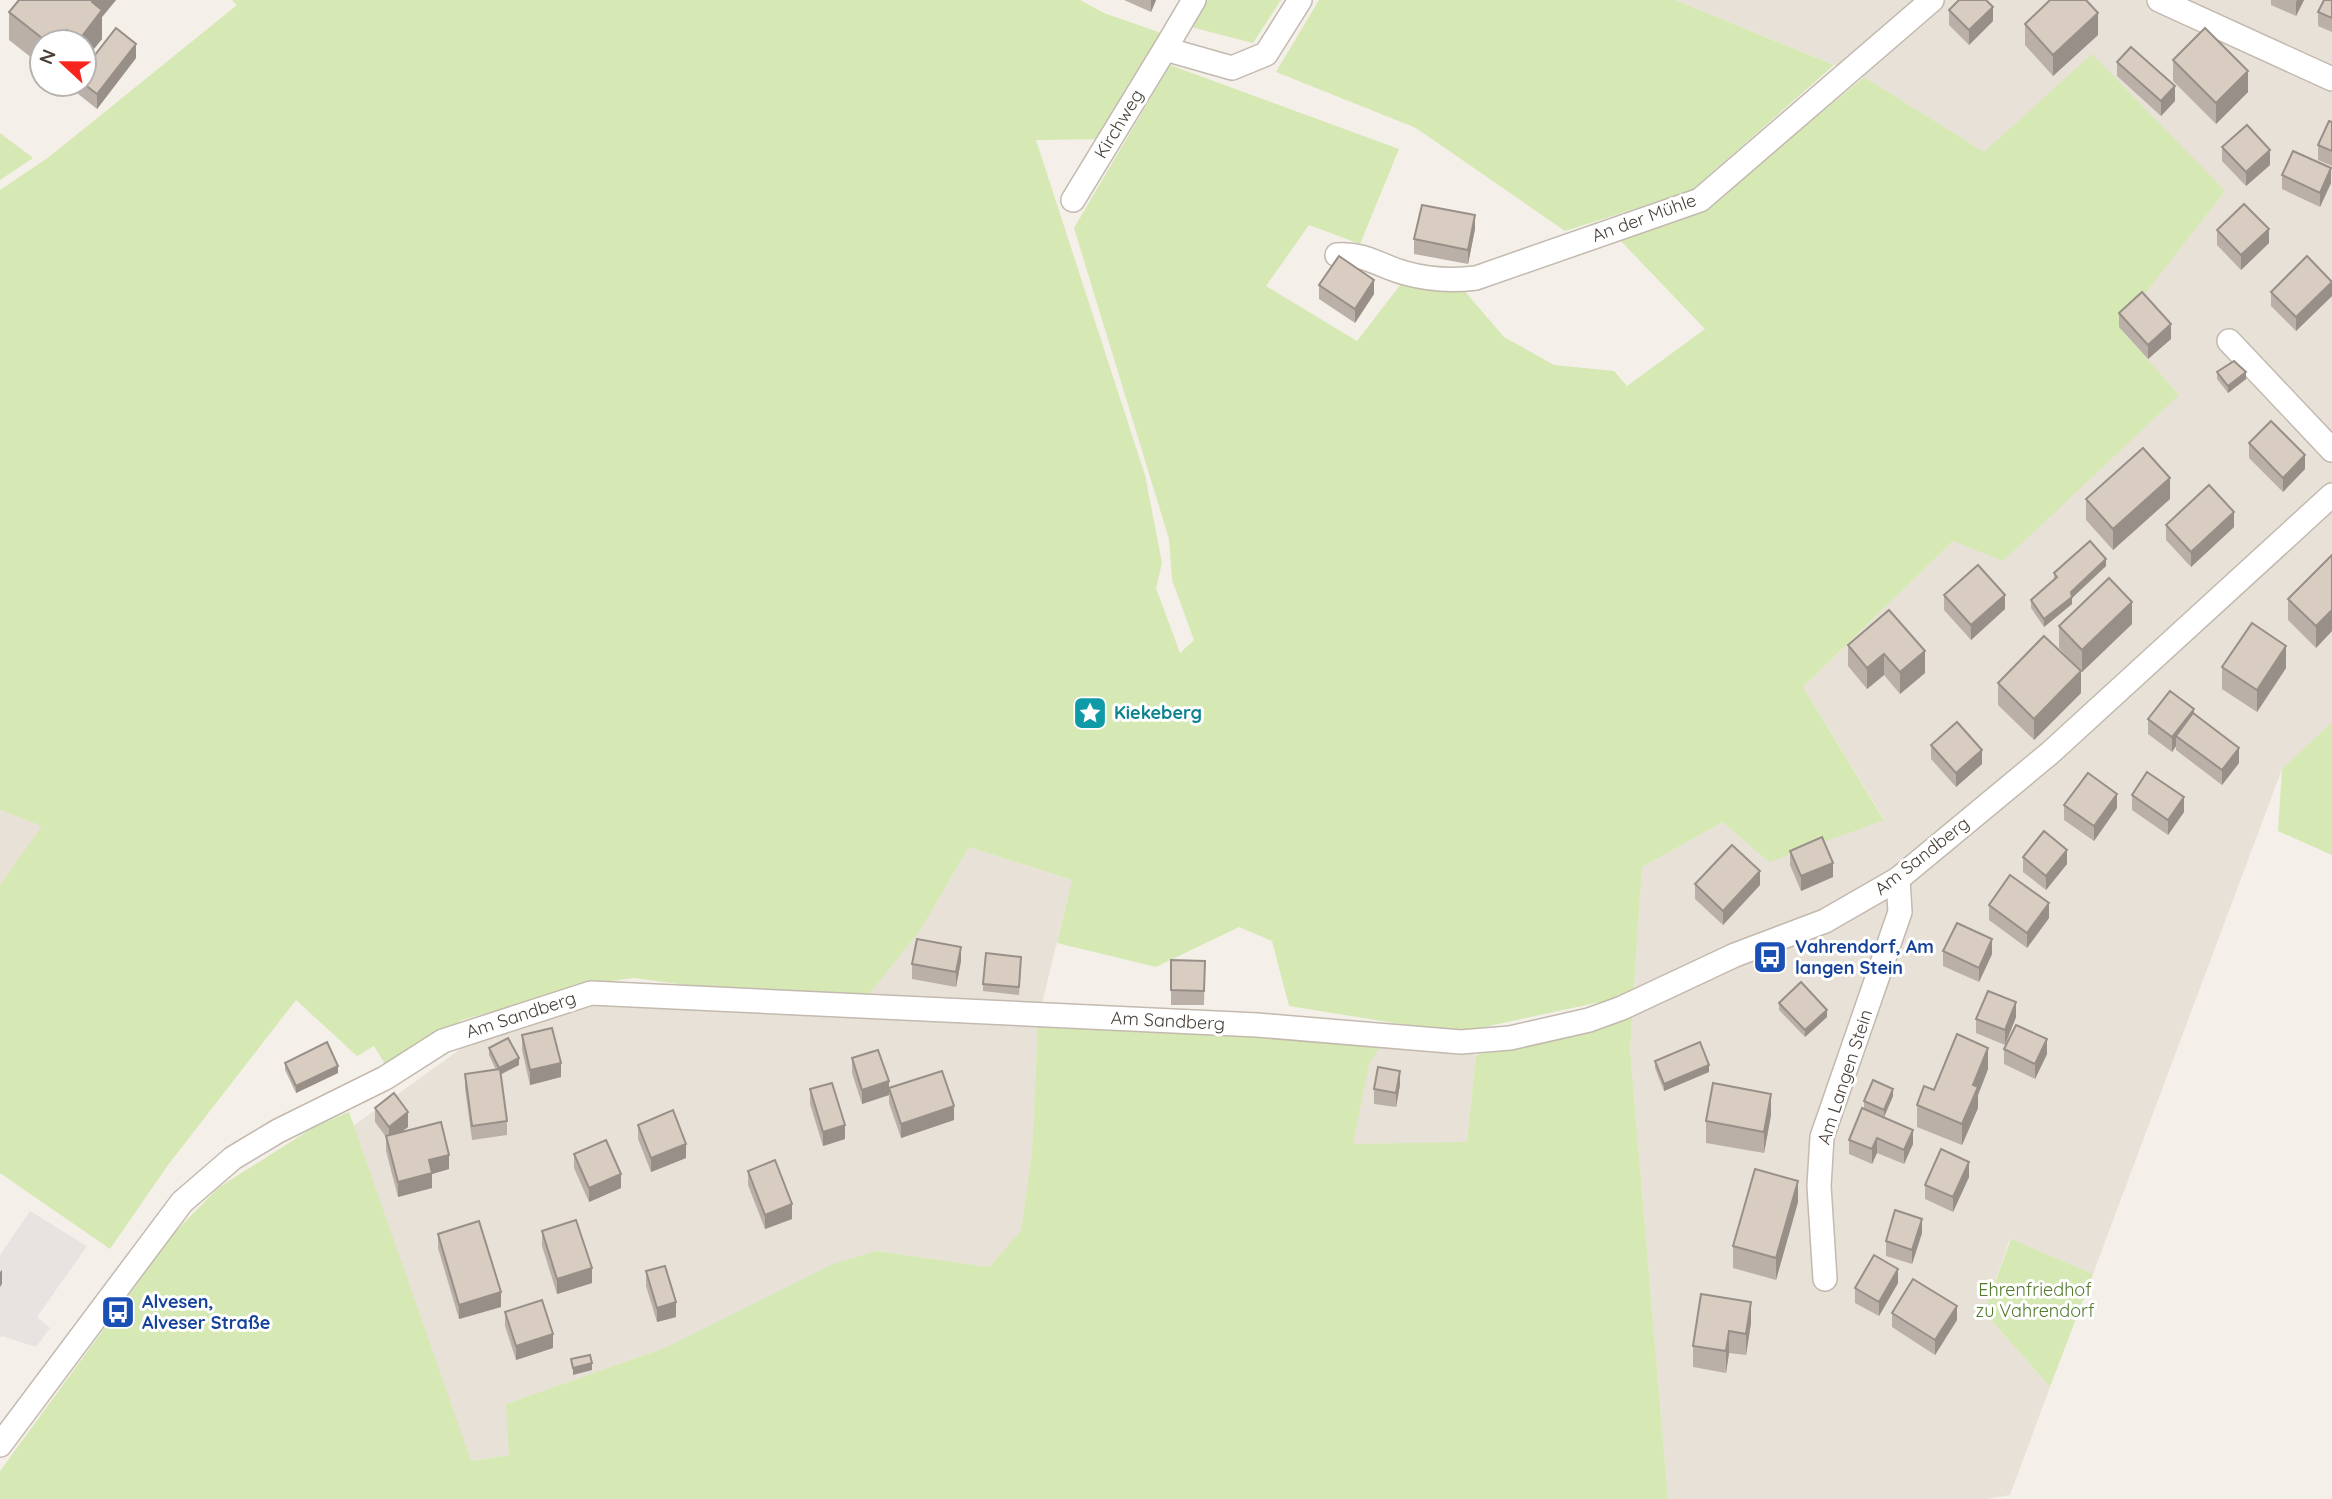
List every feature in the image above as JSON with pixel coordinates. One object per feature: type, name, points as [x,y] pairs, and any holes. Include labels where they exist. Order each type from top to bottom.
[{"type":"street","name":"Kirchweg","points":[[1073,200],[1194,0]]},
{"type":"street","points":[[1165,49],[1232,68],[1266,54],[1300,0]]},
{"type":"street","name":"An der Mühle","points":[[1337,256],[1357,254],[1404,273],[1447,282],[1476,278],[1700,200],[1932,0]]},
{"type":"street","points":[[2159,0],[2332,79]]},
{"type":"street","points":[[2229,341],[2332,450]]},
{"type":"street","name":"Am Sandberg","points":[[0,1445],[182,1202],[233,1158],[278,1131],[385,1078],[443,1041],[591,993],[1244,1025],[1474,1041],[1510,1038],[1589,1020],[1622,1008],[1735,955],[1825,921],[1898,880],[2050,752],[2332,495]]},
{"type":"street","name":"Am Langen Stein","points":[[1825,1279],[1819,1186],[1822,1137],[1900,912],[1898,880]]},
{"type":"shaded area","points":[[1675,0],[2332,0],[2332,722],[2282,769],[2093,1274],[2010,1239],[1984,1312],[2050,1387],[2010,1495],[1987,1499],[1668,1499],[1630,1049],[1642,867],[1723,822],[1884,819],[1803,687],[1953,541],[2178,394],[2118,327],[2225,191],[1984,152],[1864,77]]},
{"type":"shaded area","points":[[0,810],[43,826],[0,885]]},
{"type":"shaded area","points":[[969,847],[1072,880],[1038,1020],[1032,1151],[1021,1232],[989,1267],[876,1251],[667,1347],[506,1404],[510,1455],[470,1461],[353,1126],[462,1048],[636,983],[805,1001],[921,929]]},
{"type":"shaded area","points":[[1383,1042],[1476,1055],[1467,1143],[1352,1144],[1369,1063]]},
{"type":"shaded area","points":[[30,1211],[87,1246],[37,1317],[50,1328],[36,1347],[2,1336],[0,1338],[0,1255]]},
{"type":"green space","points":[[232,0],[1080,0],[1104,13],[1164,34],[1107,139],[1036,140],[1145,475],[1162,563],[1156,588],[1180,653],[1194,640],[1172,580],[1169,539],[1074,228],[1170,65],[1399,149],[1360,244],[1309,225],[1266,286],[1357,341],[1401,284],[1462,288],[1504,337],[1554,365],[1614,371],[1627,386],[1705,329],[1617,237],[1705,209],[1864,77],[1984,152],[2092,54],[2225,191],[2119,327],[2179,395],[2003,561],[1953,541],[1803,687],[1884,820],[1769,862],[1723,822],[1642,867],[1630,1049],[1668,1499],[0,1499],[0,1471],[174,1233],[218,1188],[314,1127],[349,1112],[471,1461],[509,1455],[506,1404],[667,1347],[833,1264],[876,1251],[989,1267],[1021,1231],[1032,1151],[1038,1020],[1383,1042],[1369,1064],[1353,1144],[1467,1142],[1476,1055],[1605,1024],[1605,1001],[1456,1033],[1289,1006],[1272,941],[1239,927],[1156,967],[1057,943],[1072,880],[969,847],[921,929],[865,999],[805,1001],[634,978],[590,984],[462,1020],[385,1064],[374,1046],[357,1056],[296,1000],[168,1165],[110,1249],[0,1173],[0,885],[42,826],[0,810],[0,190],[49,157],[237,5]]},
{"type":"green space","points":[[1203,0],[1281,0],[1253,43],[1187,26]]},
{"type":"green space","points":[[1319,0],[1675,0],[1834,65],[1691,191],[1565,231],[1416,128],[1276,72]]},
{"type":"green space","points":[[0,133],[33,158],[0,180]]},
{"type":"green space","points":[[2332,722],[2332,855],[2278,831],[2282,769]]},
{"type":"green space","name":"Ehrenfriedhof zu Vahrendorf","points":[[2011,1239],[2093,1274],[2050,1387],[1984,1312]]},
{"type":"building","points":[[19,0],[93,0],[102,10],[88,28],[29,28],[9,12]]},
{"type":"building","points":[[1959,0],[1986,0],[1993,7],[1969,30],[1949,10]]},
{"type":"building","points":[[2050,0],[2086,0],[2098,13],[2053,55],[2025,24]]},
{"type":"building","points":[[2324,0],[2332,0],[2332,18],[2318,12]]},
{"type":"building","points":[[116,28],[136,44],[98,93],[98,51]]},
{"type":"building","points":[[2205,28],[2248,71],[2216,103],[2173,60]]},
{"type":"building","points":[[2131,47],[2175,86],[2161,101],[2117,62]]},
{"type":"building","points":[[2329,121],[2332,122],[2332,151],[2318,145]]},
{"type":"building","points":[[2247,125],[2270,150],[2246,172],[2222,147]]},
{"type":"building","points":[[2293,151],[2331,168],[2320,193],[2282,175]]},
{"type":"building","points":[[2244,204],[2269,229],[2241,255],[2217,230]]},
{"type":"building","points":[[1422,205],[1475,215],[1468,250],[1414,239]]},
{"type":"building","points":[[1339,256],[1374,280],[1355,309],[1319,285]]},
{"type":"building","points":[[2307,256],[2332,282],[2296,317],[2271,292]]},
{"type":"building","points":[[2142,292],[2171,324],[2148,345],[2119,313]]},
{"type":"building","points":[[2234,361],[2246,372],[2228,386],[2217,372]]},
{"type":"building","points":[[2271,421],[2305,455],[2283,478],[2249,443]]},
{"type":"building","points":[[2143,448],[2170,478],[2113,529],[2086,499]]},
{"type":"building","points":[[2209,485],[2234,512],[2191,552],[2166,525]]},
{"type":"building","points":[[2090,541],[2106,559],[2071,592],[2072,597],[2044,619],[2031,600],[2057,577],[2054,573]]},
{"type":"building","points":[[2332,555],[2332,610],[2316,626],[2288,599]]},
{"type":"building","points":[[1978,565],[2005,595],[1971,625],[1944,595]]},
{"type":"building","points":[[2109,578],[2132,602],[2082,650],[2059,626]]},
{"type":"building","points":[[1889,610],[1925,651],[1900,672],[1884,654],[1867,668],[1848,645]]},
{"type":"building","points":[[2252,623],[2286,646],[2257,690],[2222,667]]},
{"type":"building","points":[[2044,636],[2081,671],[2034,719],[1998,683]]},
{"type":"building","points":[[2170,691],[2194,709],[2172,737],[2148,719]]},
{"type":"building","points":[[2193,713],[2239,748],[2222,770],[2176,736]]},
{"type":"building","points":[[1957,722],[1982,750],[1956,773],[1931,745]]},
{"type":"building","points":[[2147,772],[2184,797],[2168,820],[2132,795]]},
{"type":"building","points":[[2088,773],[2117,794],[2094,826],[2064,805]]},
{"type":"building","points":[[2044,831],[2067,850],[2046,876],[2023,857]]},
{"type":"building","points":[[1822,837],[1833,863],[1801,876],[1790,851]]},
{"type":"building","points":[[1732,845],[1760,871],[1723,911],[1695,884]]},
{"type":"building","points":[[2010,875],[2049,903],[2027,933],[1989,905]]},
{"type":"building","points":[[1957,923],[1992,939],[1979,968],[1943,951]]},
{"type":"building","points":[[917,939],[961,947],[956,972],[912,964]]},
{"type":"building","points":[[986,953],[1021,957],[1019,987],[983,984]]},
{"type":"building","points":[[1171,960],[1205,961],[1204,991],[1171,990]]},
{"type":"building","points":[[1801,982],[1827,1010],[1805,1030],[1779,1003]]},
{"type":"building","points":[[1988,991],[2016,1002],[2005,1030],[1976,1019]]},
{"type":"building","points":[[2016,1025],[2047,1039],[2035,1064],[2004,1049]]},
{"type":"building","points":[[552,1028],[561,1063],[530,1070],[522,1035]]},
{"type":"building","points":[[1957,1034],[1988,1048],[1973,1085],[1978,1087],[1962,1124],[1917,1105],[1924,1086],[1934,1090]]},
{"type":"building","points":[[508,1038],[519,1058],[499,1068],[489,1048]]},
{"type":"building","points":[[327,1042],[338,1066],[296,1086],[285,1063]]},
{"type":"building","points":[[1700,1042],[1709,1065],[1664,1084],[1655,1061]]},
{"type":"building","points":[[878,1050],[889,1081],[862,1090],[852,1058]]},
{"type":"building","points":[[1378,1067],[1400,1071],[1396,1093],[1374,1089]]},
{"type":"building","points":[[500,1069],[507,1121],[472,1126],[465,1074]]},
{"type":"building","points":[[942,1071],[954,1106],[901,1124],[889,1088]]},
{"type":"building","points":[[1873,1080],[1893,1089],[1884,1110],[1864,1101]]},
{"type":"building","points":[[832,1083],[845,1125],[823,1132],[810,1089]]},
{"type":"building","points":[[1713,1083],[1771,1094],[1764,1132],[1706,1121]]},
{"type":"building","points":[[394,1093],[408,1112],[389,1127],[375,1108]]},
{"type":"building","points":[[1862,1108],[1913,1130],[1904,1150],[1877,1138],[1872,1149],[1849,1140]]},
{"type":"building","points":[[673,1110],[686,1144],[651,1158],[638,1125]]},
{"type":"building","points":[[441,1122],[449,1155],[429,1160],[432,1173],[398,1182],[386,1136]]},
{"type":"building","points":[[606,1140],[621,1174],[589,1188],[574,1154]]},
{"type":"building","points":[[1941,1149],[1969,1162],[1953,1197],[1925,1185]]},
{"type":"building","points":[[775,1160],[792,1204],[765,1215],[748,1171]]},
{"type":"building","points":[[1755,1169],[1798,1181],[1776,1258],[1733,1246]]},
{"type":"building","points":[[1895,1210],[1922,1219],[1912,1250],[1886,1241]]},
{"type":"building","points":[[576,1220],[592,1268],[557,1279],[542,1231]]},
{"type":"building","points":[[479,1221],[501,1292],[459,1305],[438,1234]]},
{"type":"building","points":[[1874,1255],[1898,1269],[1879,1302],[1855,1288]]},
{"type":"building","points":[[665,1266],[676,1302],[657,1308],[646,1271]]},
{"type":"building","points":[[1913,1279],[1957,1306],[1935,1340],[1892,1313]]},
{"type":"building","points":[[1701,1294],[1751,1302],[1746,1334],[1729,1331],[1726,1351],[1693,1346]]},
{"type":"building","points":[[542,1300],[553,1334],[516,1346],[505,1312]]},
{"type":"building","points":[[590,1355],[592,1363],[573,1368],[571,1359]]},
{"type":"place","name":"Kiekeberg","points":[[1090,713]]},
{"type":"place","name":"Vahrendorf, Am langen Stein","points":[[1770,957]]},
{"type":"place","name":"Alvesen, Alveser Straße","points":[[118,1312]]}]
